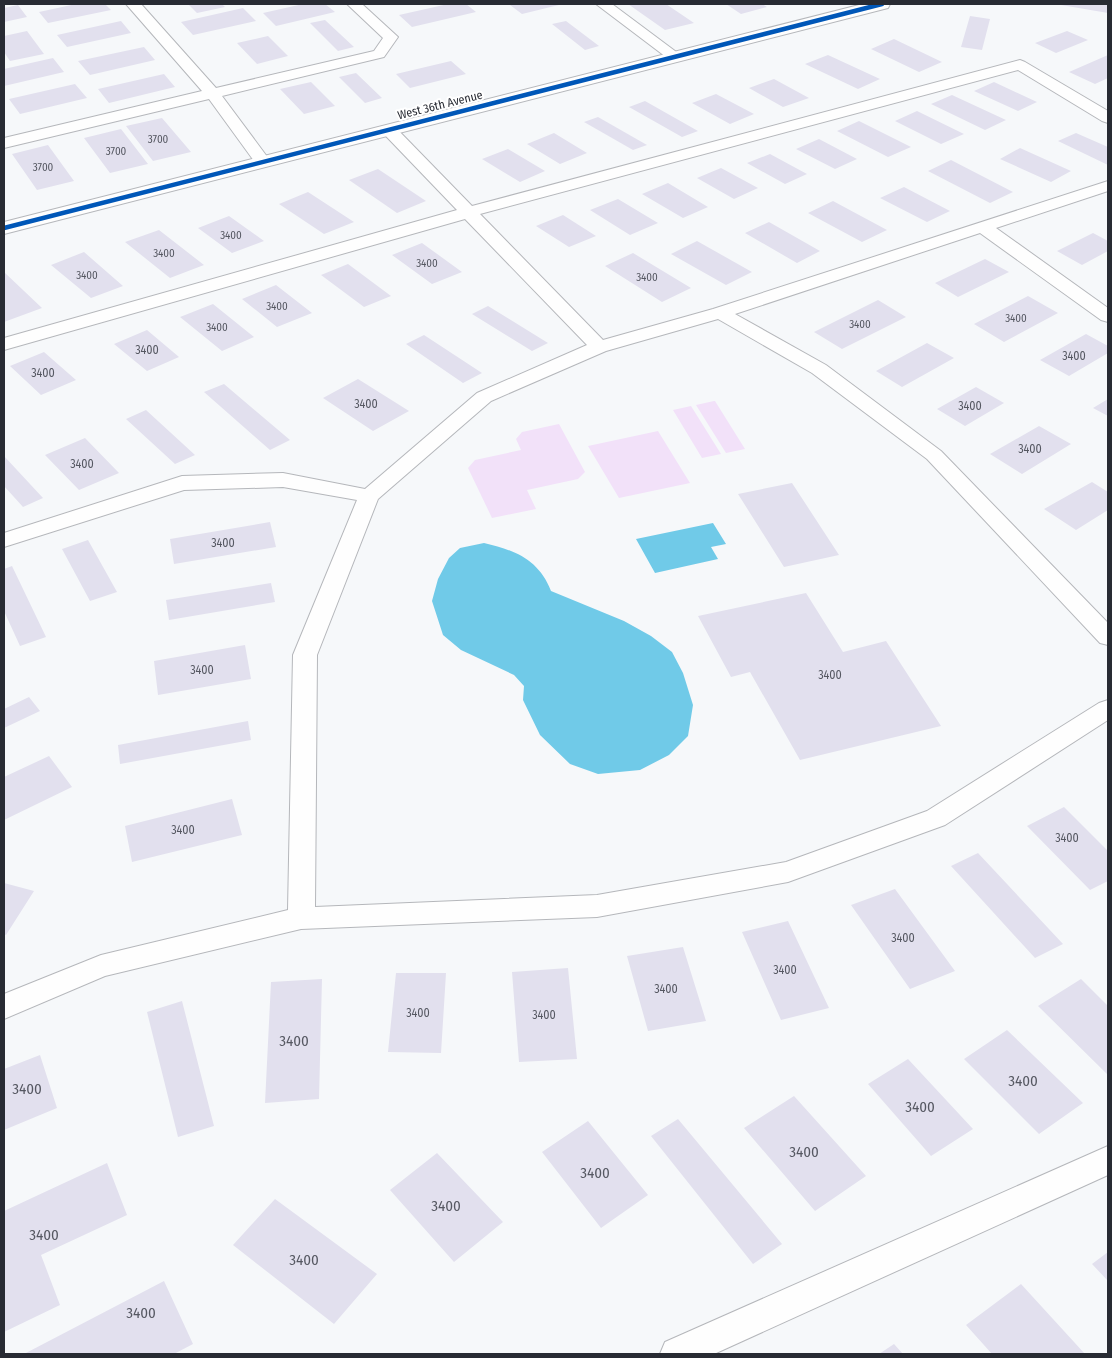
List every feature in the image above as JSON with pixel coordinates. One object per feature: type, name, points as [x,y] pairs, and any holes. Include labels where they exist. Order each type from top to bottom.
[{"type":"street","name":"West 36th Avenue","points":[[4,228],[882,4]]},
{"type":"lane","points":[[133,4],[212,93],[263,162]]},
{"type":"lane","points":[[5,140],[379,54],[391,37],[354,4]]},
{"type":"lane","points":[[603,4],[675,56]]},
{"type":"lane","points":[[4,344],[470,212],[1020,65],[1108,118]]},
{"type":"lane","points":[[389,130],[599,347]]},
{"type":"lane","points":[[301,918],[306,654],[369,496],[484,397],[599,347],[720,313],[1108,186]]},
{"type":"lane","points":[[984,228],[1108,316]]},
{"type":"lane","points":[[720,313],[819,369],[934,455],[1108,637]]},
{"type":"lane","points":[[4,540],[182,483],[284,480],[369,496]]},
{"type":"lane","points":[[4,1008],[101,966],[301,918],[597,906],[788,872],[936,818],[1108,709]]},
{"type":"lane","points":[[677,1354],[1108,1160]]},
{"type":"shaded area","points":[[715,401],[745,449],[726,453],[696,405]]},
{"type":"shaded area","points":[[691,406],[721,454],[702,458],[673,410]]},
{"type":"shaded area","points":[[559,424],[585,472],[578,479],[527,490],[536,509],[492,518],[468,468],[475,460],[521,450],[516,439],[522,432]]},
{"type":"shaded area","points":[[658,431],[690,483],[619,498],[588,446]]},
{"type":"water","points":[[713,523],[726,544],[711,547],[718,559],[655,573],[636,539]]},
{"type":"water","points":[[484,543],[506,549],[525,558],[540,571],[551,591],[624,621],[651,636],[672,652],[683,673],[693,705],[688,736],[669,755],[640,770],[598,774],[570,764],[540,735],[523,700],[524,686],[514,675],[461,650],[443,635],[432,601],[438,579],[449,558],[460,548]]},
{"type":"building","points":[[76,4],[105,4],[111,10],[48,23],[39,12]]},
{"type":"building","points":[[188,4],[222,4],[225,7],[197,13]]},
{"type":"building","points":[[303,4],[325,4],[335,12],[276,26],[263,13]]},
{"type":"building","points":[[448,4],[466,4],[476,12],[412,27],[399,15]]},
{"type":"building","points":[[563,4],[522,14],[510,5]]},
{"type":"building","points":[[628,4],[666,4],[694,23],[665,30]]},
{"type":"building","points":[[726,4],[762,4],[767,7],[741,14]]},
{"type":"building","points":[[1108,4],[1108,13],[1061,5]]},
{"type":"building","points":[[18,5],[27,17],[4,22],[4,8]]},
{"type":"building","points":[[243,8],[256,21],[193,35],[181,22]]},
{"type":"building","points":[[970,16],[990,19],[982,50],[961,47]]},
{"type":"building","points":[[325,20],[354,47],[338,51],[310,23]]},
{"type":"building","points":[[121,21],[131,33],[67,47],[57,35]]},
{"type":"building","points":[[566,21],[599,46],[585,50],[552,24]]},
{"type":"building","points":[[27,31],[44,54],[10,61],[4,52],[4,36]]},
{"type":"building","points":[[1067,31],[1088,40],[1056,53],[1035,43]]},
{"type":"building","points":[[268,36],[288,56],[257,64],[237,43]]},
{"type":"building","points":[[894,39],[942,62],[919,72],[871,49]]},
{"type":"building","points":[[144,47],[155,60],[90,75],[78,61]]},
{"type":"building","points":[[828,55],[880,79],[858,89],[805,64]]},
{"type":"building","points":[[1108,55],[1108,78],[1095,84],[1069,72]]},
{"type":"building","points":[[53,58],[64,72],[4,86],[4,69]]},
{"type":"building","points":[[451,61],[466,74],[410,88],[396,74]]},
{"type":"building","points":[[356,73],[382,98],[365,103],[339,77]]},
{"type":"building","points":[[164,74],[175,87],[109,103],[98,89]]},
{"type":"building","points":[[774,79],[809,98],[783,107],[749,88]]},
{"type":"building","points":[[311,82],[335,106],[304,114],[280,89]]},
{"type":"building","points":[[994,82],[1037,102],[1018,111],[974,91]]},
{"type":"building","points":[[75,84],[87,98],[20,114],[9,99]]},
{"type":"building","points":[[716,94],[754,114],[730,124],[692,103]]},
{"type":"building","points":[[952,95],[1006,120],[985,130],[931,104]]},
{"type":"building","points":[[645,101],[698,131],[682,137],[629,107]]},
{"type":"building","points":[[917,111],[964,134],[941,144],[895,121]]},
{"type":"building","points":[[598,117],[647,145],[633,150],[584,122]]},
{"type":"building","points":[[162,118],[191,152],[153,161],[126,126]]},
{"type":"building","points":[[859,121],[911,147],[888,157],[837,131]]},
{"type":"building","points":[[121,129],[148,164],[110,173],[84,138]]},
{"type":"building","points":[[554,133],[587,153],[560,164],[527,144]]},
{"type":"building","points":[[1076,133],[1108,147],[1108,165],[1058,141]]},
{"type":"building","points":[[819,139],[857,159],[835,169],[796,149]]},
{"type":"building","points":[[48,145],[74,181],[37,190],[12,154]]},
{"type":"building","points":[[1020,148],[1071,171],[1051,182],[1000,159]]},
{"type":"building","points":[[508,149],[545,171],[520,182],[482,159]]},
{"type":"building","points":[[770,154],[807,174],[785,184],[747,163]]},
{"type":"building","points":[[951,160],[1013,192],[990,203],[928,171]]},
{"type":"building","points":[[721,168],[758,188],[734,199],[697,178]]},
{"type":"building","points":[[378,169],[426,201],[397,213],[349,180]]},
{"type":"building","points":[[668,183],[708,207],[683,218],[642,194]]},
{"type":"building","points":[[904,187],[950,211],[927,222],[880,198]]},
{"type":"building","points":[[308,192],[354,222],[324,234],[279,204]]},
{"type":"building","points":[[618,199],[658,223],[630,235],[590,210]]},
{"type":"building","points":[[833,201],[887,230],[862,242],[808,213]]},
{"type":"building","points":[[563,215],[596,236],[569,247],[536,226]]},
{"type":"building","points":[[229,216],[264,241],[232,253],[198,228]]},
{"type":"building","points":[[769,222],[820,251],[797,263],[745,233]]},
{"type":"building","points":[[159,230],[204,265],[170,278],[125,242]]},
{"type":"building","points":[[1093,233],[1108,241],[1108,251],[1082,265],[1057,251]]},
{"type":"building","points":[[697,241],[752,272],[726,285],[671,254]]},
{"type":"building","points":[[422,243],[462,272],[432,284],[392,255]]},
{"type":"building","points":[[84,252],[123,286],[91,298],[51,265]]},
{"type":"building","points":[[633,253],[691,288],[662,302],[605,266]]},
{"type":"building","points":[[985,259],[1009,272],[958,297],[935,283]]},
{"type":"building","points":[[348,264],[391,296],[364,307],[321,275]]},
{"type":"building","points":[[4,272],[42,308],[4,322]]},
{"type":"building","points":[[276,285],[312,313],[277,327],[242,299]]},
{"type":"building","points":[[1028,296],[1058,313],[1004,342],[974,324]]},
{"type":"building","points":[[878,300],[906,317],[842,349],[814,332]]},
{"type":"building","points":[[213,304],[254,337],[222,351],[180,317]]},
{"type":"building","points":[[488,306],[548,343],[532,351],[472,314]]},
{"type":"building","points":[[147,330],[179,357],[147,371],[114,344]]},
{"type":"building","points":[[1086,334],[1108,346],[1108,353],[1069,376],[1040,360]]},
{"type":"building","points":[[424,335],[482,373],[463,383],[406,344]]},
{"type":"building","points":[[927,343],[954,358],[902,387],[876,371]]},
{"type":"building","points":[[44,352],[76,380],[41,395],[10,366]]},
{"type":"building","points":[[358,379],[409,411],[373,431],[323,398]]},
{"type":"building","points":[[224,384],[290,440],[270,450],[204,392]]},
{"type":"building","points":[[976,387],[1004,403],[965,426],[937,409]]},
{"type":"building","points":[[1108,399],[1108,416],[1093,408]]},
{"type":"building","points":[[146,410],[195,455],[175,464],[126,419]]},
{"type":"building","points":[[1039,426],[1071,444],[1022,474],[990,454]]},
{"type":"building","points":[[85,438],[119,473],[79,490],[45,455]]},
{"type":"building","points":[[4,456],[43,498],[23,507],[4,486]]},
{"type":"building","points":[[1092,482],[1108,492],[1108,510],[1076,530],[1044,509]]},
{"type":"building","points":[[792,483],[839,555],[784,567],[738,494]]},
{"type":"building","points":[[270,522],[276,547],[174,564],[170,539]]},
{"type":"building","points":[[88,540],[117,592],[90,601],[62,549]]},
{"type":"building","points":[[12,566],[46,637],[20,646],[4,611],[4,569]]},
{"type":"building","points":[[271,583],[275,602],[169,620],[166,600]]},
{"type":"building","points":[[806,593],[843,652],[886,641],[941,726],[800,760],[750,672],[731,677],[698,616]]},
{"type":"building","points":[[245,645],[251,679],[158,695],[154,661]]},
{"type":"building","points":[[29,697],[40,711],[4,728],[4,709]]},
{"type":"building","points":[[248,721],[251,740],[120,764],[118,745]]},
{"type":"building","points":[[49,756],[72,787],[4,820],[4,777]]},
{"type":"building","points":[[232,799],[242,835],[132,862],[125,826]]},
{"type":"building","points":[[1064,807],[1108,851],[1108,881],[1090,890],[1027,826]]},
{"type":"building","points":[[978,853],[1063,944],[1035,958],[951,866]]},
{"type":"building","points":[[4,883],[34,891],[6,935],[4,934]]},
{"type":"building","points":[[895,889],[955,971],[910,989],[851,905]]},
{"type":"building","points":[[788,921],[829,1008],[781,1020],[742,932]]},
{"type":"building","points":[[683,947],[706,1021],[648,1031],[627,956]]},
{"type":"building","points":[[568,968],[577,1059],[519,1062],[512,972]]},
{"type":"building","points":[[396,973],[446,973],[441,1053],[388,1052]]},
{"type":"building","points":[[322,979],[319,1099],[265,1103],[271,982]]},
{"type":"building","points":[[1081,979],[1108,1006],[1108,1075],[1038,1006]]},
{"type":"building","points":[[182,1001],[214,1126],[178,1137],[147,1012]]},
{"type":"building","points":[[1007,1030],[1083,1103],[1039,1134],[964,1059]]},
{"type":"building","points":[[40,1055],[57,1108],[4,1130],[4,1069]]},
{"type":"building","points":[[908,1059],[973,1129],[931,1156],[868,1084]]},
{"type":"building","points":[[794,1096],[866,1176],[815,1211],[744,1128]]},
{"type":"building","points":[[678,1119],[782,1244],[753,1264],[651,1136]]},
{"type":"building","points":[[588,1121],[648,1195],[601,1228],[542,1152]]},
{"type":"building","points":[[437,1153],[503,1222],[454,1262],[390,1190]]},
{"type":"building","points":[[107,1163],[127,1215],[41,1255],[60,1305],[4,1332],[4,1211]]},
{"type":"building","points":[[275,1199],[377,1274],[334,1324],[233,1245]]},
{"type":"building","points":[[1108,1252],[1108,1281],[1092,1264]]},
{"type":"building","points":[[164,1281],[193,1344],[174,1354],[24,1354]]},
{"type":"building","points":[[1021,1284],[1085,1354],[992,1354],[966,1325]]},
{"type":"building","points":[[894,1344],[903,1354],[879,1354]]},
{"type":"cycle path","points":[[4,228],[882,4]]}]
